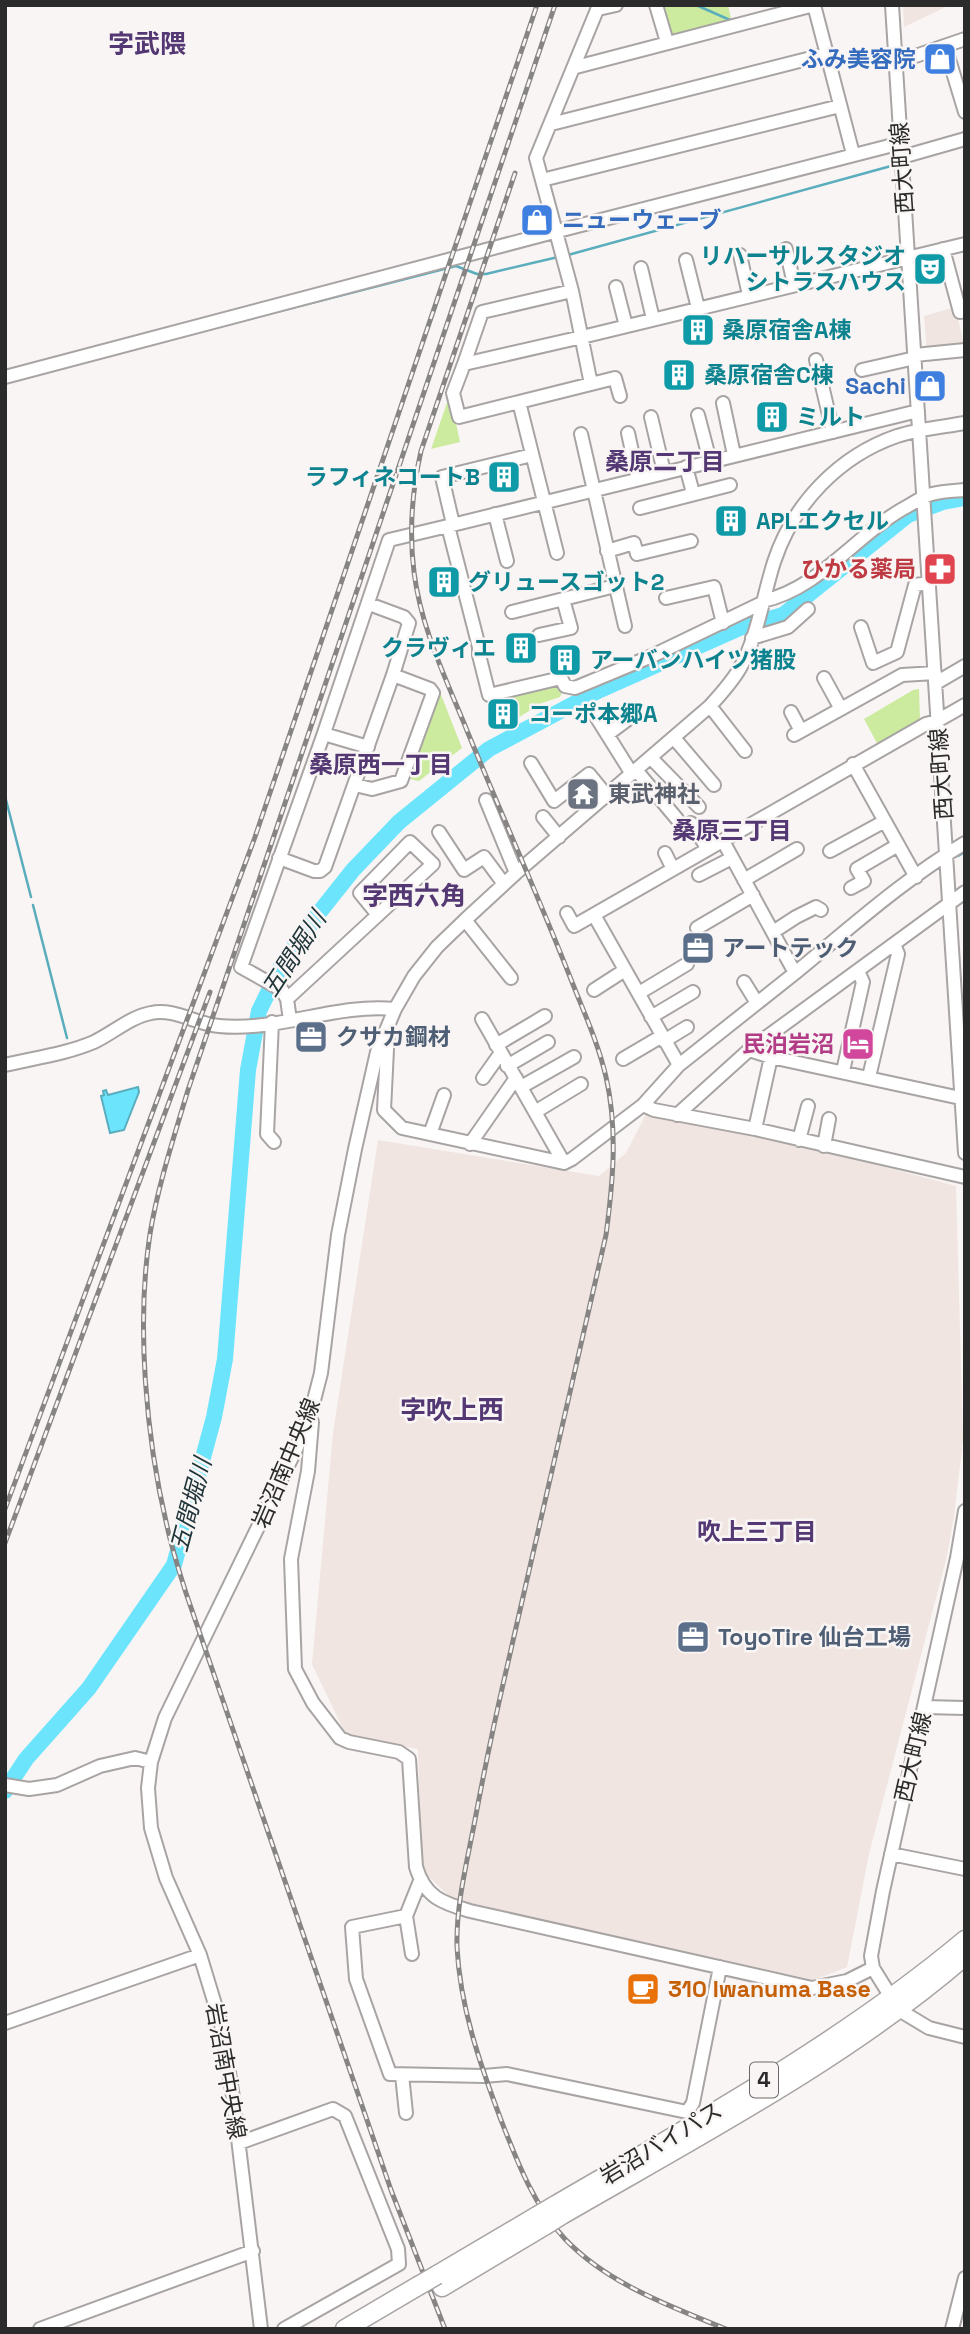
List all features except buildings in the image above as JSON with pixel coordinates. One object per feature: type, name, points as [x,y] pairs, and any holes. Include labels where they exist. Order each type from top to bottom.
[{"type":"highway","name":"岩沼バイパス","points":[[895,2004],[965,1940]]},
{"type":"highway","name":"岩沼バイパス","points":[[345,2329],[440,2281],[541,2221],[691,2126],[895,2004],[965,1956]]},
{"type":"highway","name":"岩沼バイパス","points":[[369,2329],[421,2291]]},
{"type":"street","points":[[591,384],[572,291],[536,158],[599,7],[616,5]]},
{"type":"street","points":[[656,5],[667,42]]},
{"type":"street","points":[[576,66],[758,14],[814,5],[853,154]]},
{"type":"street","name":"西大町線","points":[[892,5],[949,905],[958,944],[965,1153]]},
{"type":"street","points":[[895,64],[965,39]]},
{"type":"street","points":[[946,46],[965,112]]},
{"type":"street","points":[[551,124],[827,54]]},
{"type":"street","points":[[542,180],[840,106]]},
{"type":"street","points":[[902,157],[965,139]]},
{"type":"street","points":[[5,377],[901,143]]},
{"type":"street","points":[[464,364],[965,244]]},
{"type":"street","points":[[786,249],[794,284]]},
{"type":"street","points":[[943,249],[960,312],[965,311]]},
{"type":"street","points":[[740,255],[749,295]]},
{"type":"street","points":[[686,260],[698,308]]},
{"type":"street","points":[[641,268],[653,319]]},
{"type":"street","points":[[616,287],[626,326]]},
{"type":"street","points":[[572,291],[482,312],[453,393],[459,416],[615,378],[620,396]]},
{"type":"street","points":[[862,370],[915,356],[965,349]]},
{"type":"street","points":[[816,360],[833,432]]},
{"type":"street","points":[[519,401],[557,553]]},
{"type":"street","points":[[723,403],[734,455]]},
{"type":"street","points":[[290,1020],[285,995],[241,967],[324,734],[389,540],[918,411]]},
{"type":"street","points":[[698,415],[710,461]]},
{"type":"street","points":[[652,417],[664,472]]},
{"type":"street","points":[[762,603],[783,538],[804,502],[822,483],[856,455],[874,445],[919,430],[965,423]]},
{"type":"street","points":[[628,433],[638,479]]},
{"type":"street","points":[[581,434],[625,626]]},
{"type":"street","points":[[532,454],[442,477],[450,525],[489,695],[561,678],[565,686],[575,688],[791,591],[812,579],[873,528],[924,498],[933,494],[965,490]]},
{"type":"street","points":[[686,467],[693,494]]},
{"type":"street","points":[[640,508],[730,485]]},
{"type":"street","points":[[495,514],[507,561]]},
{"type":"street","points":[[607,551],[634,543],[637,554],[691,541]]},
{"type":"street","points":[[861,626],[873,663],[897,652],[915,585],[929,583]]},
{"type":"street","points":[[512,612],[615,586]]},
{"type":"street","points":[[666,598],[714,587],[723,623]]},
{"type":"street","points":[[539,635],[571,628],[563,599]]},
{"type":"street","name":"岩沼南中央線","points":[[261,2329],[239,2143],[221,2024],[200,1955],[156,1848],[149,1809],[151,1762],[164,1718],[291,1459],[313,1404],[321,1373],[338,1235],[355,1149],[377,1052],[395,1009],[414,976],[465,920],[710,706],[729,685],[740,668],[762,603]]},
{"type":"street","points":[[279,858],[314,871],[325,867],[355,785],[393,675],[408,620],[369,604]]},
{"type":"street","points":[[753,635],[788,626],[808,609]]},
{"type":"street","points":[[791,712],[797,733],[902,675],[935,678],[965,666]]},
{"type":"street","points":[[355,785],[372,789],[401,780],[433,693],[430,689],[393,675]]},
{"type":"street","points":[[824,678],[841,709]]},
{"type":"street","points":[[567,913],[574,926],[853,764],[965,705]]},
{"type":"street","points":[[710,706],[745,751]]},
{"type":"street","points":[[608,734],[635,714]]},
{"type":"street","points":[[595,715],[634,772],[677,819]]},
{"type":"street","points":[[324,734],[368,747]]},
{"type":"street","points":[[674,737],[714,785]]},
{"type":"street","points":[[651,758],[699,807]]},
{"type":"street","points":[[531,763],[554,802],[589,774],[607,796]]},
{"type":"street","points":[[853,764],[916,877]]},
{"type":"street","points":[[486,800],[516,873]]},
{"type":"street","points":[[543,817],[559,837]]},
{"type":"street","points":[[830,851],[885,821]]},
{"type":"street","points":[[691,823],[708,849]]},
{"type":"street","points":[[439,832],[464,870],[484,857],[504,884]]},
{"type":"street","points":[[723,841],[795,973]]},
{"type":"street","points":[[285,995],[378,915],[433,864],[410,842],[360,893],[378,915]]},
{"type":"street","points":[[388,1024],[384,1110],[402,1128],[564,1163],[603,1137],[643,1105],[679,1065],[916,877],[965,843]]},
{"type":"street","points":[[851,888],[864,881],[857,869],[898,845]]},
{"type":"street","points":[[744,880],[797,849]]},
{"type":"street","points":[[665,853],[673,869]]},
{"type":"street","points":[[699,875],[732,858]]},
{"type":"street","points":[[677,1115],[748,1049],[965,892]]},
{"type":"street","points":[[697,928],[753,895]]},
{"type":"street","points":[[773,932],[796,916],[816,907],[821,910]]},
{"type":"street","points":[[594,915],[679,1065]]},
{"type":"street","points":[[465,920],[511,978]]},
{"type":"street","points":[[870,1077],[898,954],[894,944]]},
{"type":"street","points":[[639,993],[687,964]]},
{"type":"street","points":[[594,990],[625,970]]},
{"type":"street","points":[[843,1071],[863,982],[858,971]]},
{"type":"street","points":[[744,982],[757,1003]]},
{"type":"street","points":[[651,1017],[693,992]]},
{"type":"street","points":[[5,1065],[92,1043],[138,1017],[153,1012],[182,1016],[217,1026],[241,1027],[372,1007],[395,1009]]},
{"type":"street","points":[[483,1079],[501,1055],[545,1016]]},
{"type":"street","points":[[482,1020],[564,1163]]},
{"type":"street","points":[[270,1023],[267,1134],[274,1142]]},
{"type":"street","points":[[623,1059],[687,1027]]},
{"type":"street","points":[[501,1055],[548,1042]]},
{"type":"street","points":[[748,1049],[771,1057],[963,1098]]},
{"type":"street","points":[[470,1144],[518,1083],[574,1057]]},
{"type":"street","points":[[755,1129],[771,1057]]},
{"type":"street","points":[[535,1112],[582,1084]]},
{"type":"street","points":[[430,1134],[444,1094]]},
{"type":"street","points":[[643,1105],[654,1111],[755,1129],[965,1177]]},
{"type":"street","points":[[799,1140],[808,1106]]},
{"type":"street","points":[[824,1146],[829,1119]]},
{"type":"street","points":[[313,1404],[309,1471],[291,1559],[295,1669],[313,1703],[340,1738],[399,1752],[409,1759],[416,1867],[420,1881],[428,1892],[441,1901],[471,1911],[812,1988],[847,1981],[873,1968],[895,2004],[929,2028],[965,2037]]},
{"type":"street","name":"西大町線","points":[[873,1968],[873,1940],[891,1854],[961,1559],[965,1511]]},
{"type":"street","points":[[925,1707],[965,1709]]},
{"type":"street","points":[[11,1786],[29,1789],[57,1784],[100,1766],[135,1758],[151,1762]]},
{"type":"street","points":[[891,1854],[965,1869]]},
{"type":"street","points":[[412,1954],[406,1916],[420,1881]]},
{"type":"street","points":[[406,1916],[352,1927],[356,1979],[390,2074],[507,2074],[687,2112],[693,2103],[720,1967]]},
{"type":"street","points":[[5,2023],[200,1955]]},
{"type":"street","points":[[402,2075],[406,2113]]},
{"type":"street","points":[[239,2143],[334,2109],[345,2116],[398,2249],[399,2263],[285,2329]]},
{"type":"street","points":[[40,2329],[253,2251]]},
{"type":"street","points":[[952,2329],[965,2278]]},
{"type":"shaded area","points":[[903,5],[950,5],[904,27]]},
{"type":"shaded area","points":[[955,307],[965,348],[927,352],[924,316]]},
{"type":"shaded area","points":[[647,1112],[792,1142],[956,1186],[963,1440],[947,1556],[869,1854],[847,1967],[814,1980],[454,1901],[422,1870],[418,1749],[346,1735],[312,1664],[333,1433],[378,1140],[599,1176],[626,1153]]},
{"type":"green space","points":[[664,5],[728,5],[732,23],[676,37],[670,33]]},
{"type":"green space","points":[[450,394],[460,442],[431,449]]},
{"type":"green space","points":[[556,686],[563,690],[560,697],[542,703],[516,719],[509,698]]},
{"type":"green space","points":[[438,687],[462,748],[419,781],[405,778]]},
{"type":"green space","points":[[919,689],[920,720],[878,745],[864,719]]},
{"type":"water","points":[[138,1087],[139,1092],[124,1130],[110,1133],[101,1096],[104,1095],[103,1091],[106,1090],[108,1095]]},
{"type":"waterway","points":[[696,5],[730,20],[735,19]]},
{"type":"waterway","points":[[568,255],[891,166]]},
{"type":"waterway","points":[[218,327],[456,266],[477,274],[486,274],[558,257]]},
{"type":"waterway","name":"五間堀川","points":[[5,1791],[26,1759],[89,1688],[174,1565],[214,1417],[225,1359],[248,1070],[259,1011],[283,962],[318,914],[353,870],[399,822],[489,749],[598,691],[742,627],[783,615],[908,515],[943,502],[965,498]]},
{"type":"waterway","points":[[5,796],[31,897]]},
{"type":"waterway","points":[[958,856],[965,852]]},
{"type":"waterway","points":[[33,905],[67,1038]]},
{"type":"railway","points":[[5,1509],[255,837],[537,5]]},
{"type":"railway","points":[[445,2329],[391,2190],[176,1560],[160,1492],[149,1419],[145,1381],[144,1305],[153,1216],[188,1090],[555,5]]},
{"type":"railway","points":[[515,173],[421,451],[412,512],[412,557],[422,614],[436,654],[596,1043],[610,1097],[613,1156],[606,1235],[500,1698],[465,1871],[457,1932],[459,1969],[472,2035],[501,2120],[527,2182],[554,2226],[582,2255],[620,2281],[726,2329]]},
{"type":"railway","points":[[5,1543],[210,992]]},
{"type":"place","name":"ふみ美容院","points":[[940,59]]},
{"type":"place","name":"ニューウェーブ","points":[[537,220]]},
{"type":"place","name":"リハーサルスタジオ シトラスハウス","points":[[930,269]]},
{"type":"place","name":"桑原宿舎A棟","points":[[698,330]]},
{"type":"place","name":"桑原宿舎C棟","points":[[679,375]]},
{"type":"place","name":"Sachi","points":[[930,386]]},
{"type":"place","name":"ミルト","points":[[772,417]]},
{"type":"place","name":"ラフィネコートB","points":[[504,477]]},
{"type":"place","name":"APLエクセル","points":[[731,521]]},
{"type":"place","name":"ひかる薬局","points":[[940,569]]},
{"type":"place","name":"グリュースゴット2","points":[[444,582]]},
{"type":"place","name":"クラヴィエ","points":[[521,648]]},
{"type":"place","name":"アーバンハイツ猪股","points":[[565,660]]},
{"type":"place","name":"コーポ本郷A","points":[[503,714]]},
{"type":"place","name":"東武神社","points":[[583,794]]},
{"type":"place","name":"アートテック","points":[[698,948]]},
{"type":"place","name":"クサカ鋼材","points":[[311,1037]]},
{"type":"place","name":"民泊岩沼","points":[[858,1044]]},
{"type":"place","name":"ToyoTire 仙台工場","points":[[693,1637]]},
{"type":"place","name":"310 Iwanuma Base","points":[[643,1989]]},
{"type":"district","name":"字武隈","points":[[147,44]]},
{"type":"district","name":"桑原二丁目","points":[[665,462]]},
{"type":"district","name":"桑原西一丁目","points":[[381,765]]},
{"type":"district","name":"桑原三丁目","points":[[732,831]]},
{"type":"district","name":"字西六角","points":[[414,896]]},
{"type":"district","name":"字吹上西","points":[[452,1410]]},
{"type":"district","name":"吹上三丁目","points":[[757,1532]]}]
